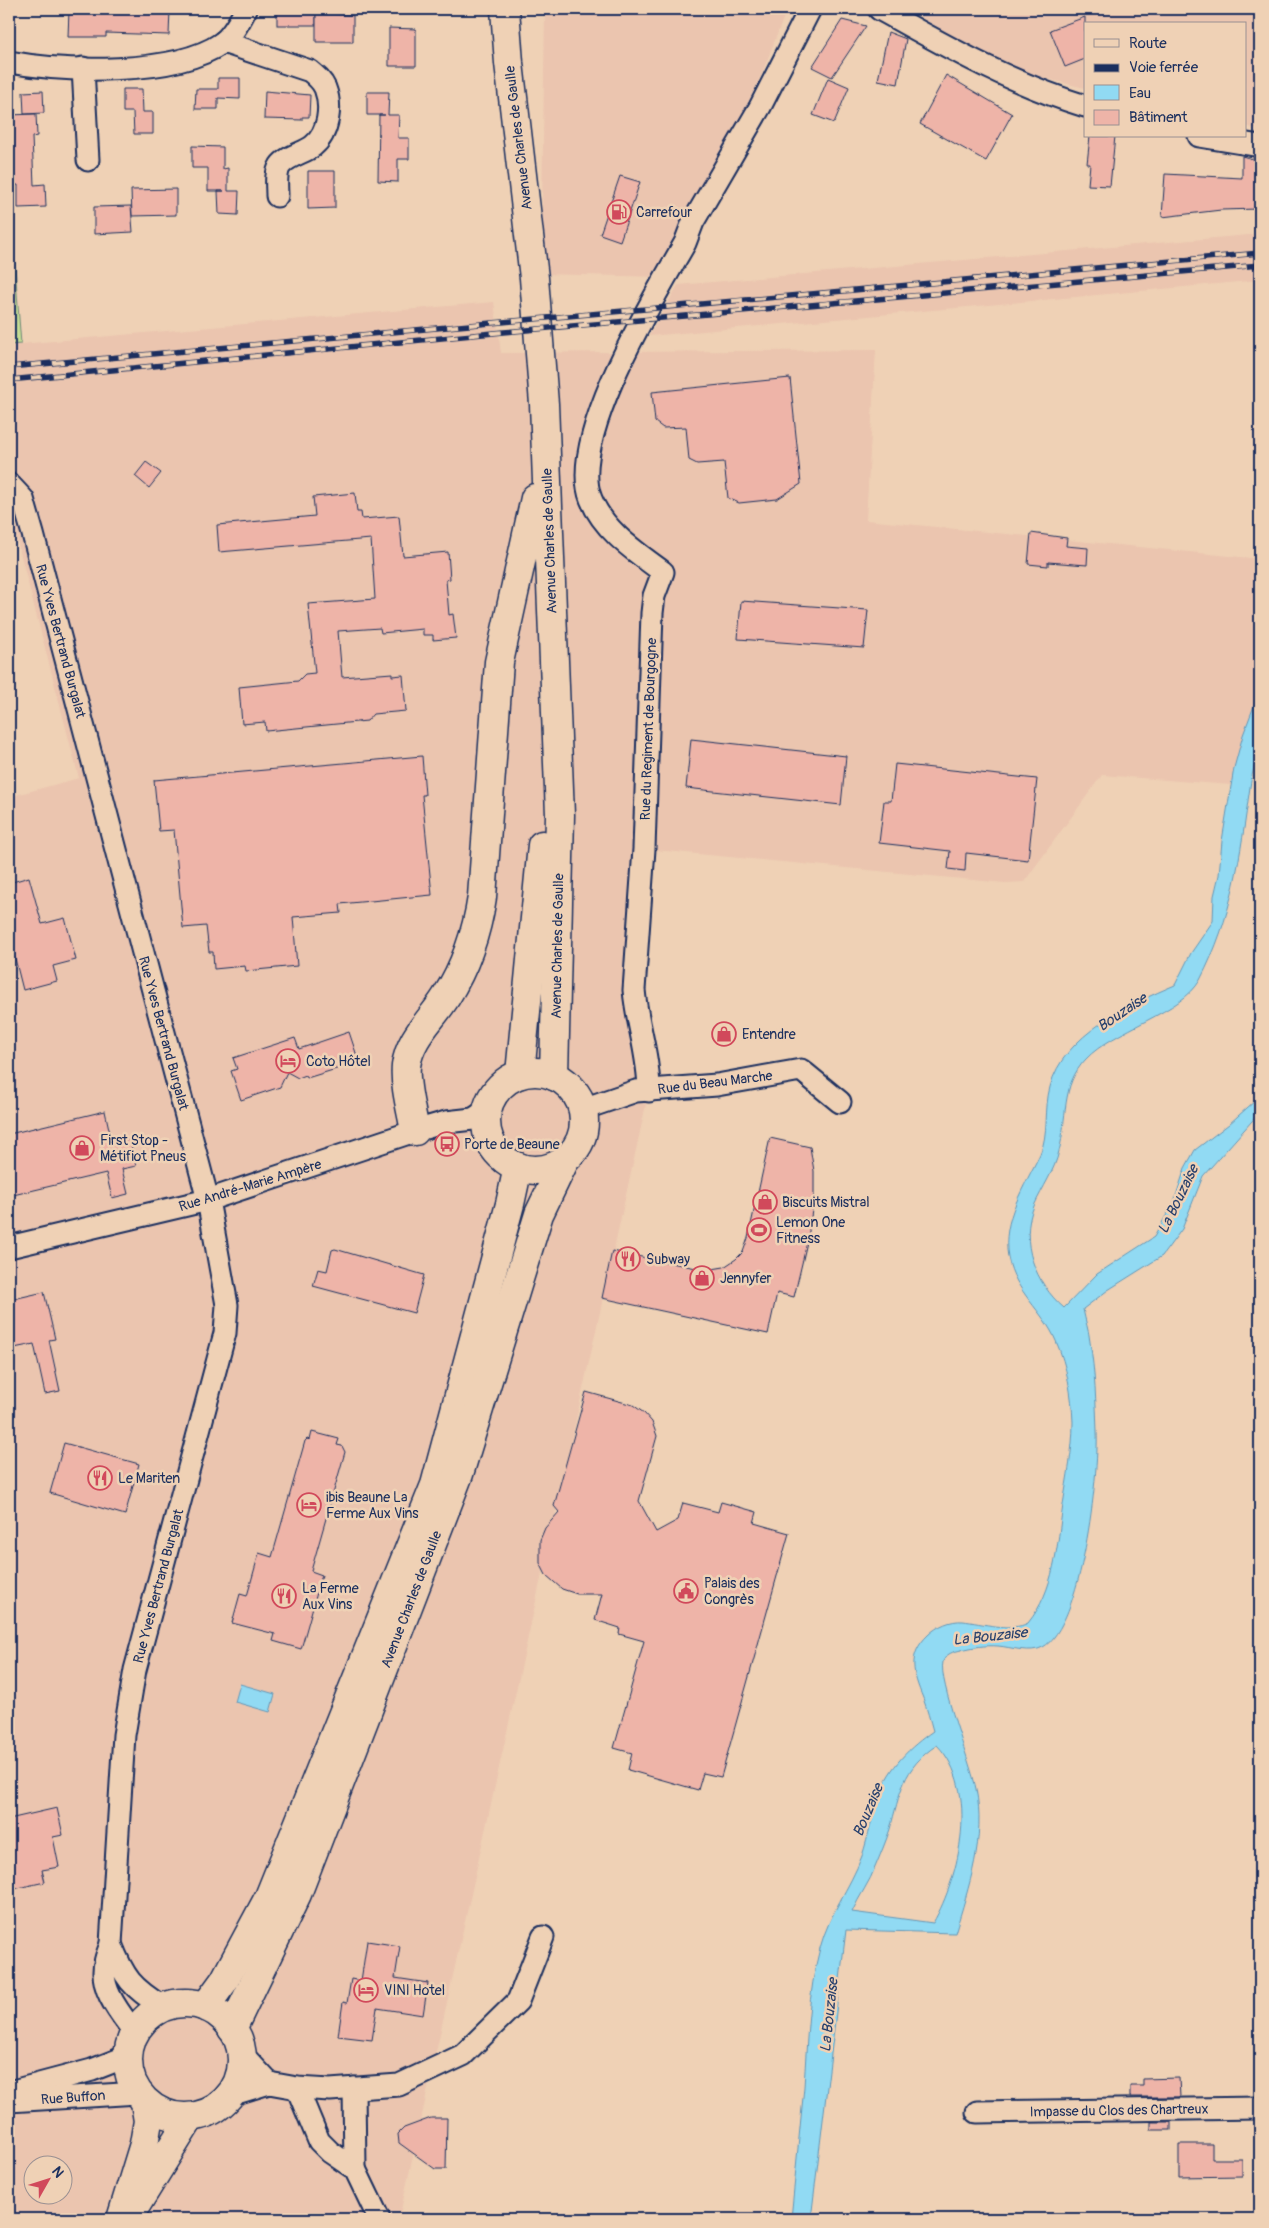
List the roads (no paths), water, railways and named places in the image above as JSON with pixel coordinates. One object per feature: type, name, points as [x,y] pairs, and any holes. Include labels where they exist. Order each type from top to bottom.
[{"type":"main road","name":"Avenue Charles de Gaulle","points":[[489,9],[519,294],[547,671],[544,829],[520,1074]]},
{"type":"main road","name":"Avenue Charles de Gaulle","points":[[190,2118],[212,2110],[230,2095],[240,2075],[237,2041],[298,1894],[459,1474],[539,1214],[565,1160],[575,1150],[582,1137],[584,1123],[577,1095],[567,1084],[554,1076],[560,815],[544,404],[534,278],[512,90],[505,9]]},
{"type":"main road","points":[[415,1131],[406,1068],[411,1047],[421,1029],[446,997],[466,958],[479,922],[499,662],[535,498]]},
{"type":"main road","points":[[554,1076],[537,1072],[520,1074],[505,1082],[494,1094],[487,1110],[486,1124],[489,1138],[496,1150],[506,1160],[518,1167],[534,1170],[551,1168],[565,1160]]},
{"type":"main road","name":"Avenue Charles de Gaulle","points":[[206,2007],[224,1981],[268,1897],[435,1485],[510,1204],[518,1167]]},
{"type":"main road","points":[[121,2219],[144,2144],[148,2121],[141,2098],[128,2069],[131,2044],[147,2017],[163,2007],[177,2004],[192,2004],[206,2007],[221,2016],[237,2041]]},
{"type":"main road","points":[[127,2219],[190,2118],[174,2117],[158,2111],[141,2098]]},
{"type":"street","points":[[9,62],[36,67],[83,68],[127,67],[188,59],[223,42],[246,9]]},
{"type":"street","name":"Rue du Regiment de Bourgogne","points":[[649,1091],[649,1068],[636,1013],[634,990],[644,849],[652,613],[654,596],[662,572],[614,532],[599,515],[590,498],[587,476],[589,453],[604,399],[636,331],[685,243],[693,222],[760,107],[810,9]]},
{"type":"street","points":[[880,9],[979,64],[1054,97],[1084,106]]},
{"type":"street","points":[[223,42],[310,71],[319,78],[325,88],[328,115],[326,130],[314,146],[281,164],[277,174],[277,196]]},
{"type":"street","points":[[83,68],[88,160]]},
{"type":"street","points":[[1211,138],[1260,146]]},
{"type":"street","name":"Rue Yves Bertrand Burgalat","points":[[9,484],[23,499],[33,534],[208,1200],[227,1305],[225,1333],[135,1670],[124,1735],[111,1944],[104,1963],[104,1980],[131,2044]]},
{"type":"street","name":"Rue du Beau Marche","points":[[582,1109],[636,1091],[717,1085],[800,1070],[840,1102]]},
{"type":"street","name":"Rue André-Marie Ampère","points":[[9,1247],[208,1200],[415,1131],[446,1122],[473,1120],[487,1110]]},
{"type":"street","points":[[230,2095],[269,2083],[297,2088],[330,2090],[399,2085],[463,2055],[518,2001],[543,1937]]},
{"type":"street","name":"Rue Yves Bertrand Burgalat","points":[[111,1944],[121,1970],[136,1988],[163,2007]]},
{"type":"street","points":[[237,2041],[269,2083]]},
{"type":"street","name":"Rue Buffon","points":[[9,2092],[92,2070],[131,2044]]},
{"type":"street","points":[[297,2088],[319,2140],[330,2152],[356,2170]]},
{"type":"street","points":[[354,2088],[356,2170],[379,2219]]},
{"type":"street","name":"Rue Buffon","points":[[9,2101],[141,2098]]},
{"type":"street","name":"Impasse du Clos des Chartreux","points":[[977,2112],[1260,2108]]},
{"type":"water","points":[[1260,690],[1260,739],[1251,781],[1234,886],[1220,933],[1200,980],[1179,1002],[1113,1039],[1086,1059],[1078,1069],[1068,1091],[1062,1139],[1057,1158],[1034,1206],[1028,1234],[1032,1261],[1045,1287],[1054,1298],[1064,1308],[1097,1274],[1154,1237],[1174,1202],[1185,1168],[1195,1150],[1256,1100],[1260,1092],[1260,1112],[1203,1176],[1182,1229],[1162,1256],[1108,1290],[1083,1309],[1089,1334],[1093,1365],[1097,1452],[1091,1513],[1078,1581],[1068,1610],[1057,1633],[1043,1647],[1026,1650],[998,1646],[979,1646],[953,1652],[944,1659],[945,1686],[973,1777],[979,1807],[977,1844],[966,1898],[955,1933],[846,1930],[811,2219],[791,2219],[804,2087],[810,2000],[820,1948],[834,1912],[862,1856],[884,1784],[901,1758],[933,1731],[915,1673],[914,1665],[917,1650],[921,1642],[932,1632],[940,1626],[949,1623],[963,1621],[1014,1627],[1028,1623],[1044,1596],[1053,1567],[1070,1464],[1073,1422],[1070,1391],[1066,1370],[1056,1341],[1017,1281],[1008,1257],[1007,1243],[1011,1217],[1021,1191],[1043,1146],[1050,1087],[1057,1068],[1083,1037],[1119,1012],[1175,985],[1191,953],[1213,921],[1214,896],[1219,875],[1222,841],[1234,768],[1243,735]],"holes":[[[937,1745],[950,1763],[958,1785],[962,1808],[961,1833],[951,1882],[943,1904],[933,1923],[852,1912],[874,1871],[909,1772],[925,1754]]]},
{"type":"water","points":[[240,1684],[275,1694],[270,1712],[235,1702]]},
{"type":"railway","points":[[9,367],[1260,253]]},
{"type":"railway","points":[[9,380],[504,332],[1260,265]]},
{"type":"place","name":"Carrefour","points":[[619,212]]},
{"type":"place","name":"Entendre","points":[[724,1034]]},
{"type":"place","name":"Coto Hôtel","points":[[288,1061]]},
{"type":"place","name":"Porte de Beaune","points":[[447,1144]]},
{"type":"place","name":"First Stop - Métifiot Pneus","points":[[82,1148]]},
{"type":"place","name":"Biscuits Mistral","points":[[765,1202]]},
{"type":"place","name":"Lemon One Fitness","points":[[759,1230]]},
{"type":"place","name":"Subway","points":[[628,1259]]},
{"type":"place","name":"Jennyfer","points":[[702,1278]]},
{"type":"place","name":"Le Mariten","points":[[100,1478]]},
{"type":"place","name":"ibis Beaune La Ferme Aux Vins","points":[[309,1505]]},
{"type":"place","name":"Palais des Congrès","points":[[686,1591]]},
{"type":"place","name":"La Ferme Aux Vins","points":[[284,1596]]},
{"type":"place","name":"VINI Hotel","points":[[366,1990]]},
{"type":"water label","name":"Bouzaise","points":[[1122,1012]]},
{"type":"water label","name":"La Bouzaise","points":[[1178,1199]]},
{"type":"water label","name":"La Bouzaise","points":[[990,1636]]},
{"type":"water label","name":"Bouzaise","points":[[868,1810]]},
{"type":"water label","name":"La Bouzaise","points":[[829,2015]]}]
